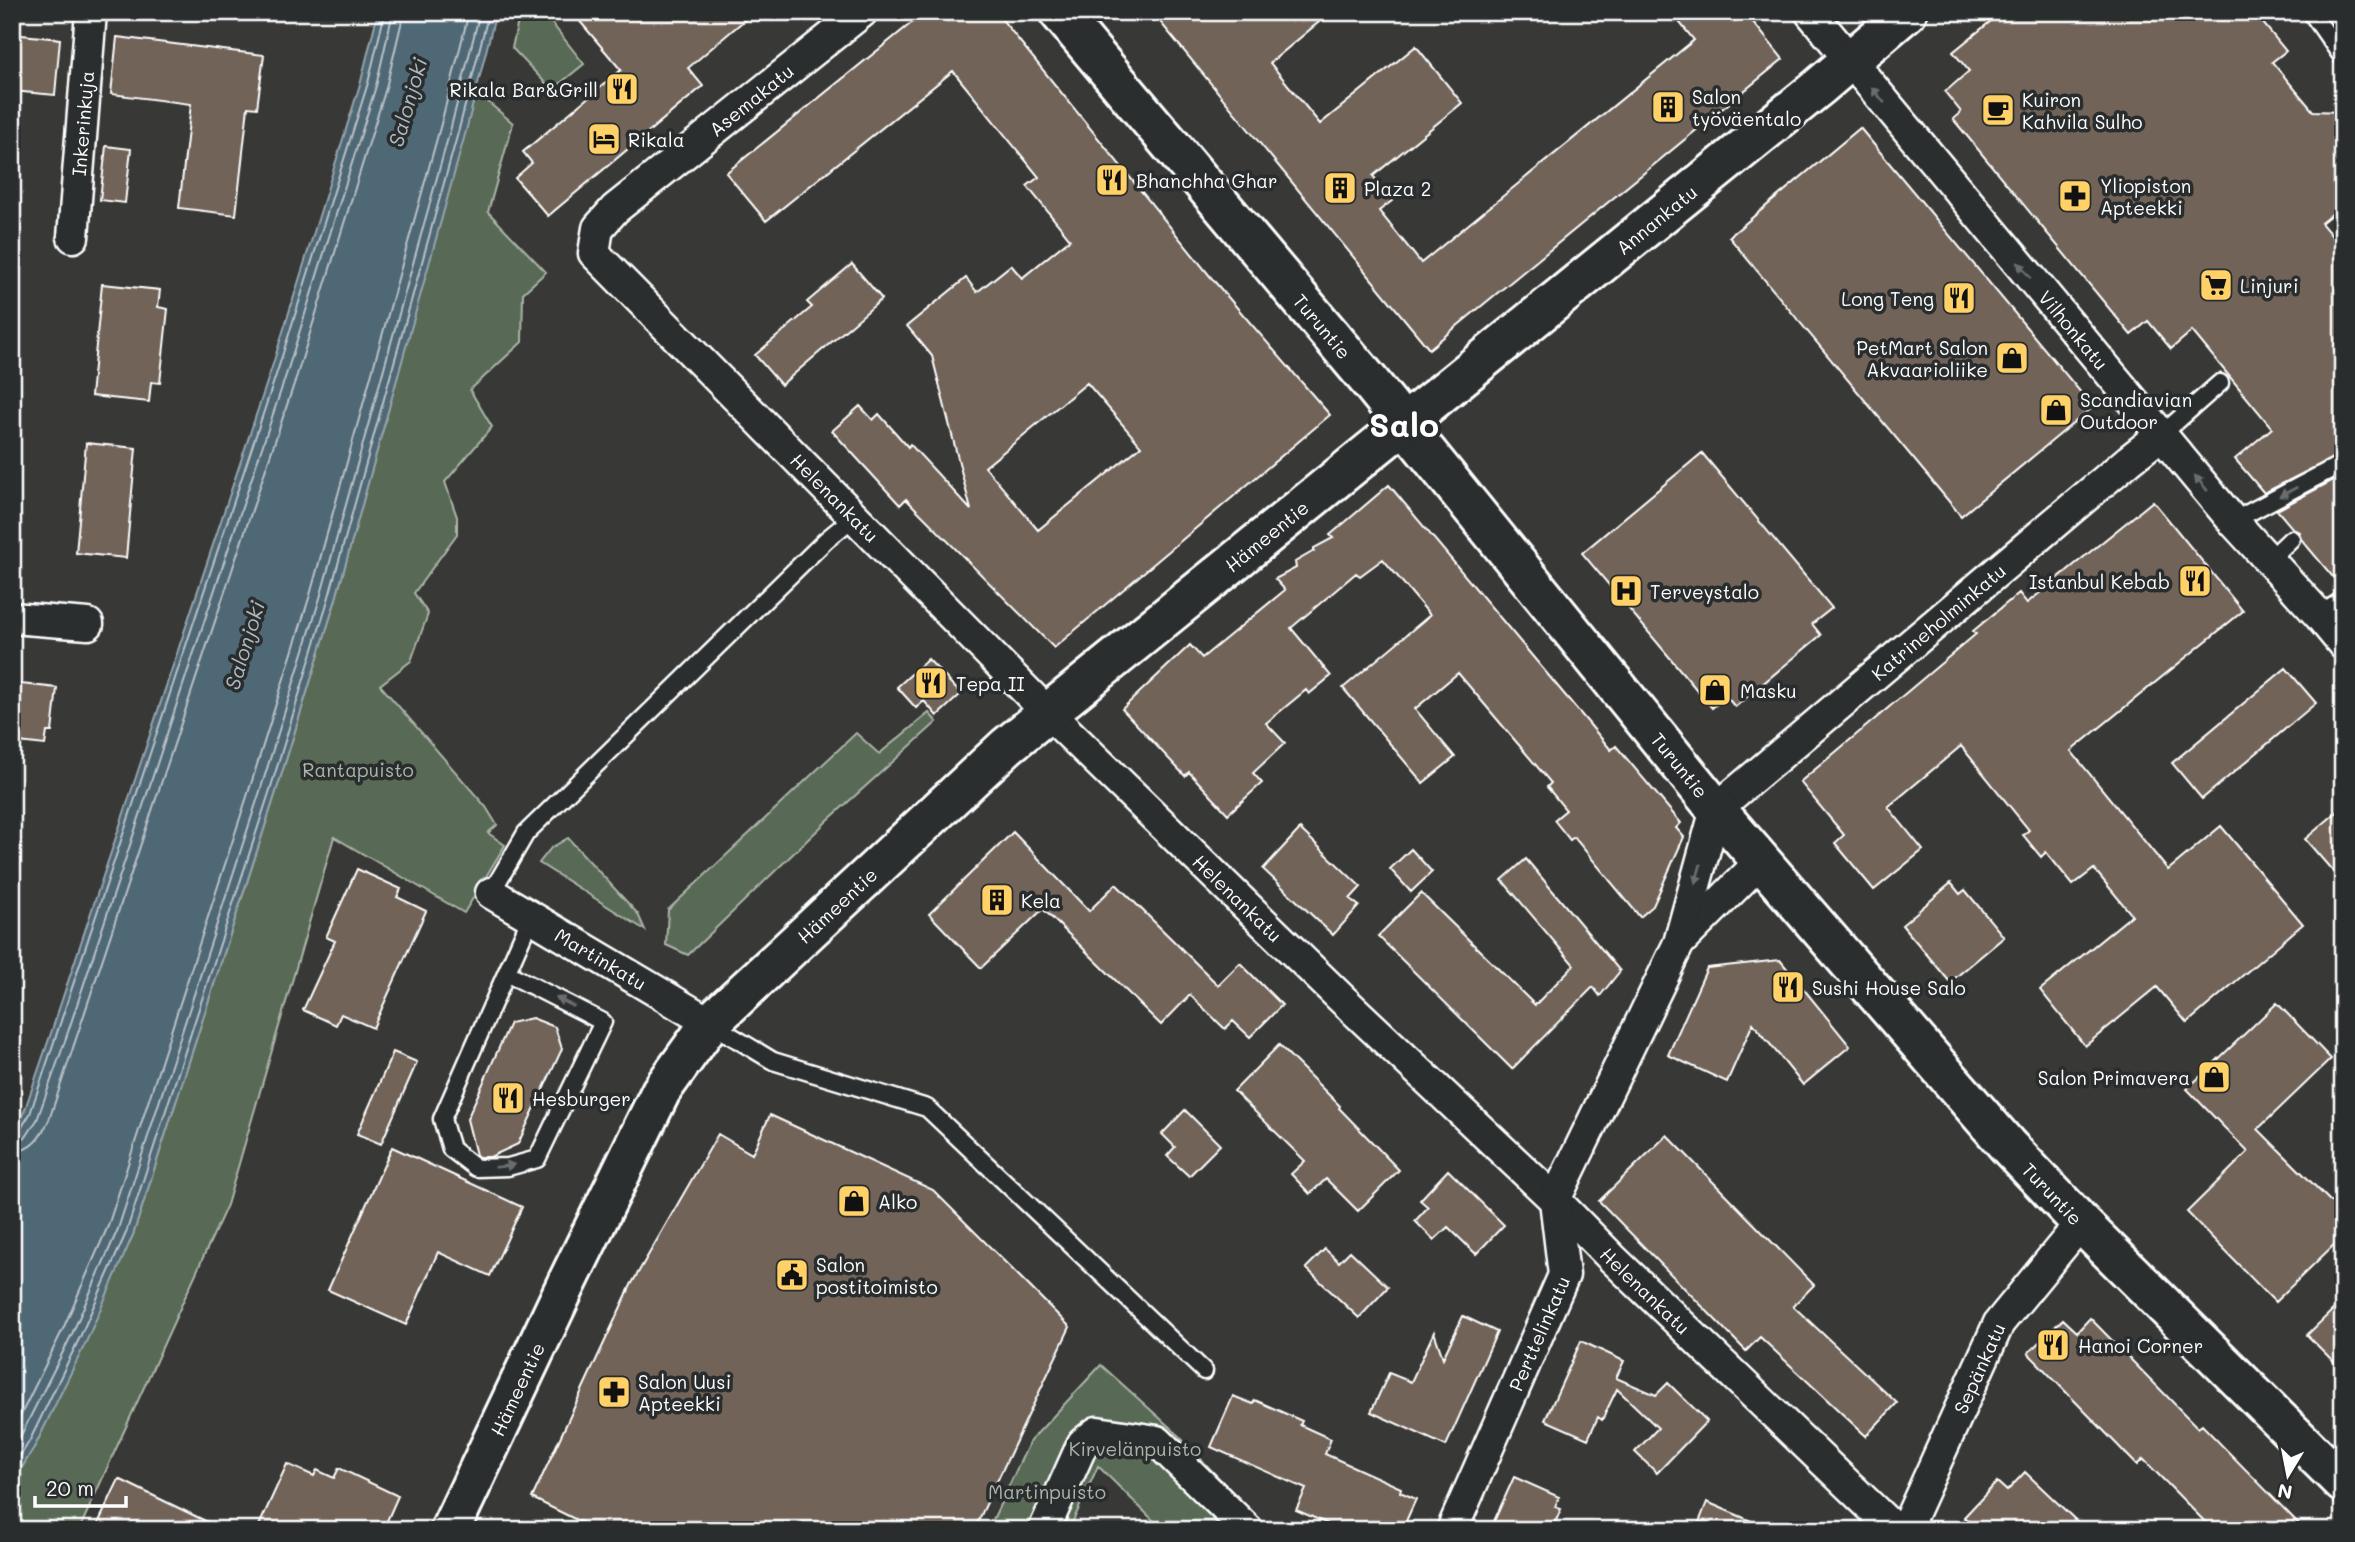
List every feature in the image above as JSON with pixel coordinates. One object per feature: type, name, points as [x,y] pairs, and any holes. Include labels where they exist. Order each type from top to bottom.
[{"type":"main road","name":"Turuntie","points":[[1059,12],[1404,424],[1716,808],[2007,1145],[2081,1223],[2343,1483]]},
{"type":"main road","name":"Annankatu","points":[[1404,424],[1907,12]]},
{"type":"main road","name":"Hämeentie","points":[[450,1530],[661,1091],[710,1023],[1007,747],[1404,424]]},
{"type":"street","name":"Inkerinkuja","points":[[73,237],[91,12]]},
{"type":"street","name":"Asemakatu","points":[[594,253],[598,228],[615,209],[862,12]]},
{"type":"street","name":"Vilhonkatu","points":[[1810,12],[2233,521],[2269,560],[2331,607],[2343,644]]},
{"type":"street","name":"Helenankatu","points":[[594,253],[1048,713],[1895,1530]]},
{"type":"street","name":"Katrineholminkatu","points":[[1716,808],[2161,435]]},
{"type":"street","points":[[12,618],[88,624]]},
{"type":"street","points":[[1555,1200],[1679,943],[1716,808]]},
{"type":"street","points":[[1679,943],[1762,860]]},
{"type":"street","name":"Martinkatu","points":[[491,893],[710,1023]]},
{"type":"street","name":"Perttelinkatu","points":[[1452,1530],[1564,1275],[1555,1200]]},
{"type":"street","name":"Sepänkatu","points":[[1905,1530],[1999,1323],[2081,1223]]},
{"type":"street","points":[[1044,1530],[1083,1443],[1097,1432],[1157,1441],[1248,1530]]},
{"type":"lane","points":[[2311,12],[2343,58]]},
{"type":"lane","points":[[2161,435],[2220,383]]},
{"type":"lane","points":[[2233,521],[2343,463]]},
{"type":"lane","points":[[491,893],[526,833],[826,540],[854,517]]},
{"type":"lane","points":[[2269,560],[2291,539]]},
{"type":"lane","points":[[507,973],[603,1022],[537,1159],[508,1167],[476,1168],[451,1149],[442,1119],[531,917]]},
{"type":"lane","points":[[710,1023],[773,1061],[927,1108],[1204,1371]]},
{"type":"green space","points":[[520,12],[543,12],[584,64],[552,90],[512,48]]},
{"type":"green space","name":"Rantapuisto","points":[[476,92],[513,123],[488,212],[546,272],[523,293],[522,342],[470,390],[492,427],[445,482],[457,517],[457,534],[414,593],[428,614],[411,661],[380,685],[486,807],[497,825],[488,833],[505,845],[464,913],[334,837],[227,1205],[79,1530],[12,1530],[12,1484],[36,1444],[133,1235],[276,792],[335,602]]},
{"type":"green space","points":[[929,713],[937,722],[827,821],[688,955],[666,945],[668,910],[856,733],[879,754]]},
{"type":"green space","points":[[568,838],[638,914],[645,930],[539,863],[551,848]]},
{"type":"green space","name":"Kirvelänpuisto","points":[[1101,1365],[1173,1430],[1269,1530],[1163,1530],[1098,1466],[1069,1530],[988,1530],[1030,1441]]},
{"type":"water","name":"Salonjoki","points":[[378,12],[496,12],[466,131],[335,602],[133,1235],[87,1340],[36,1444],[12,1484],[12,1130],[24,1112],[50,1036],[272,367],[361,81]]},
{"type":"building","points":[[572,12],[754,12],[688,68],[703,86],[548,216],[515,178],[532,163],[523,152],[621,70]]},
{"type":"building","points":[[925,12],[996,12],[1214,281],[1330,415],[1054,648],[906,499],[900,505],[832,431],[860,406],[873,420],[879,414],[971,510],[932,356],[907,326],[966,278],[977,292],[1011,265],[1022,278],[1070,239],[1027,186],[1039,177],[953,71],[766,221],[726,173]],"holes":[[[1087,383],[1141,446],[1038,530],[985,467]]]},
{"type":"building","name":"Plaza 2","points":[[1152,12],[1331,12],[1270,63],[1320,124],[1416,46],[1462,103],[1373,176],[1393,200],[1379,211],[1421,263],[1694,40],[1671,12],[1745,12],[1783,59],[1429,349]]},
{"type":"building","name":"Linjuri","points":[[2002,12],[2254,12],[2286,51],[2272,62],[2313,111],[2343,112],[2343,205],[2321,223],[2343,249],[2343,453],[2264,493],[2235,459],[2272,428],[2192,331],[2171,349],[2148,321],[2131,335],[1953,119],[1961,112],[1945,92],[1969,71],[1953,52]]},
{"type":"building","points":[[12,34],[60,39],[55,95],[12,91]]},
{"type":"building","points":[[117,37],[264,55],[257,108],[248,107],[236,215],[179,208],[191,104],[111,94]]},
{"type":"building","points":[[1860,128],[2093,407],[1961,516],[1729,237]]},
{"type":"building","points":[[106,146],[131,149],[125,203],[100,200]]},
{"type":"building","points":[[852,264],[882,299],[781,385],[755,355],[812,307],[807,302]]},
{"type":"building","points":[[102,284],[160,290],[158,307],[168,309],[160,383],[151,382],[149,402],[91,396]]},
{"type":"building","points":[[86,443],[136,448],[126,558],[76,553]]},
{"type":"building","points":[[1702,453],[1832,608],[1812,624],[1821,635],[1735,707],[1726,696],[1712,708],[1582,553]]},
{"type":"building","points":[[2343,475],[2343,589],[2301,539],[2299,532],[2293,529],[2277,510]]},
{"type":"building","points":[[1389,485],[1611,750],[1616,746],[1681,823],[1676,828],[1684,837],[1653,906],[1640,917],[1574,837],[1570,840],[1554,820],[1566,810],[1547,787],[1551,783],[1458,673],[1415,709],[1455,757],[1423,783],[1343,688],[1430,615],[1383,559],[1360,576],[1356,573],[1291,628],[1331,676],[1309,694],[1306,690],[1266,723],[1285,743],[1253,773],[1262,783],[1228,814],[1189,772],[1185,776],[1122,709],[1190,645],[1202,658],[1285,590],[1275,579],[1296,568],[1295,562],[1333,538],[1330,535]]},
{"type":"building","points":[[2153,501],[2243,611],[2071,751],[2168,870],[2221,826],[2303,924],[2187,1023],[2157,987],[2085,1046],[2040,990],[2132,915],[2094,869],[2073,885],[2046,852],[2041,857],[2023,835],[2029,830],[1961,746],[1888,807],[1923,850],[1874,890],[1835,843],[1844,835],[1800,782],[1976,634],[1973,631],[2019,593],[2027,603]]},
{"type":"building","name":"Tepa II","points":[[928,659],[961,694],[937,716],[924,701],[916,708],[897,687]]},
{"type":"building","points":[[2286,668],[2316,703],[2202,799],[2172,763]]},
{"type":"building","points":[[12,683],[57,688],[52,732],[47,732],[45,745],[19,742],[20,729],[12,728]]},
{"type":"building","points":[[2343,807],[2343,883],[2305,839]]},
{"type":"building","points":[[1300,829],[1361,887],[1350,899],[1359,906],[1333,935],[1263,869]]},
{"type":"building","points":[[1013,832],[1089,911],[1116,884],[1218,985],[1240,963],[1282,1005],[1250,1037],[1233,1021],[1225,1029],[1190,995],[1161,1025],[1043,909],[981,968],[929,914]]},
{"type":"building","points":[[1411,849],[1432,872],[1411,892],[1390,869]]},
{"type":"building","points":[[1526,859],[1620,971],[1600,996],[1593,987],[1512,1069],[1378,936],[1421,893],[1535,1005],[1574,965],[1502,880]]},
{"type":"building","points":[[357,869],[401,889],[397,897],[426,911],[373,1028],[341,1014],[336,1025],[303,1010],[335,941],[326,937]]},
{"type":"building","points":[[1951,883],[1960,894],[1965,890],[2004,937],[1950,982],[1902,925]]},
{"type":"building","points":[[1780,960],[1850,1046],[1803,1085],[1753,1023],[1727,1082],[1668,1055],[1707,968]]},
{"type":"building","points":[[2277,1003],[2331,1059],[2258,1129],[2343,1214],[2343,1236],[2275,1302],[2187,1212],[2248,1152],[2187,1089]]},
{"type":"building","name":"Hesburger","points":[[532,1018],[555,1027],[562,1049],[518,1144],[490,1157],[479,1157],[476,1155],[467,1119],[510,1023]]},
{"type":"building","points":[[1279,1045],[1399,1170],[1358,1211],[1326,1179],[1310,1194],[1291,1174],[1305,1161],[1234,1091]]},
{"type":"building","points":[[393,1052],[417,1062],[381,1144],[357,1134]]},
{"type":"building","points":[[1185,1110],[1220,1145],[1189,1176],[1167,1156],[1175,1147],[1162,1134]]},
{"type":"building","points":[[770,1115],[933,1190],[1070,1327],[974,1530],[597,1530],[532,1498],[631,1285],[718,1134],[752,1154]]},
{"type":"building","points":[[1667,1135],[1814,1285],[1793,1306],[1897,1403],[1866,1436],[1760,1337],[1746,1351],[1599,1201]]},
{"type":"building","points":[[392,1147],[522,1207],[490,1276],[438,1252],[406,1325],[328,1290]]},
{"type":"building","points":[[1448,1170],[1504,1225],[1476,1254],[1448,1227],[1434,1240],[1415,1221],[1428,1207],[1420,1200]]},
{"type":"building","points":[[1325,1249],[1339,1262],[1350,1251],[1388,1287],[1359,1318],[1306,1268]]},
{"type":"building","points":[[2343,1300],[2343,1371],[2307,1335]]},
{"type":"building","points":[[1463,1316],[1497,1332],[1446,1446],[1371,1412],[1389,1373],[1411,1382],[1434,1332],[1443,1358]]},
{"type":"building","points":[[2090,1318],[2198,1428],[2202,1425],[2305,1530],[2213,1530],[2143,1459],[2137,1465],[2028,1353],[2063,1319],[2077,1332]]},
{"type":"building","points":[[1581,1341],[1624,1361],[1616,1378],[1656,1395],[1668,1383],[1707,1421],[1657,1473],[1635,1452],[1658,1428],[1617,1389],[1602,1420],[1598,1417],[1588,1439],[1545,1420]]},
{"type":"building","points":[[1233,1396],[1253,1404],[1255,1400],[1302,1421],[1300,1425],[1331,1439],[1325,1454],[1401,1488],[1400,1492],[1416,1499],[1402,1530],[1342,1530],[1296,1510],[1306,1489],[1211,1447]]},
{"type":"building","points":[[287,1464],[314,1476],[317,1470],[334,1478],[339,1468],[398,1496],[383,1530],[257,1530]]},
{"type":"building","points":[[2025,1472],[2086,1530],[1978,1530],[1964,1517],[1997,1482],[2007,1491]]},
{"type":"building","points":[[1514,1477],[1559,1497],[1555,1507],[1561,1509],[1552,1530],[1490,1530]]},
{"type":"building","points":[[119,1479],[224,1530],[95,1530]]},
{"type":"building","points":[[1707,1502],[1772,1530],[1696,1530]]},
{"type":"place","name":"Rikala Bar&Grill","points":[[622,89]]},
{"type":"place","name":"Salon työväentalo","points":[[1668,107]]},
{"type":"place","name":"Kuiron Kahvila Sulho","points":[[1998,110]]},
{"type":"place","name":"Rikala","points":[[604,139]]},
{"type":"place","name":"Bhanchha Ghar","points":[[1112,180]]},
{"type":"place","name":"Plaza 2","points":[[1340,188]]},
{"type":"place","name":"Yliopiston Apteekki","points":[[2075,196]]},
{"type":"place","name":"Linjuri","points":[[2216,285]]},
{"type":"place","name":"Long Teng","points":[[1959,298]]},
{"type":"place","name":"PetMart Salon Akvaarioliike","points":[[2012,358]]},
{"type":"place","name":"Scandiavian Outdoor","points":[[2056,410]]},
{"type":"place","name":"Istanbul Kebab","points":[[2195,581]]},
{"type":"place","name":"Terveystalo","points":[[1626,591]]},
{"type":"place","name":"Tepa II","points":[[931,683]]},
{"type":"place","name":"Masku","points":[[1715,690]]},
{"type":"place","name":"Kela","points":[[997,900]]},
{"type":"place","name":"Sushi House Salo","points":[[1788,987]]},
{"type":"place","name":"Salon Primavera","points":[[2214,1077]]},
{"type":"place","name":"Hesburger","points":[[508,1098]]},
{"type":"place","name":"Alko","points":[[854,1201]]},
{"type":"place","name":"Salon postitoimisto","points":[[792,1275]]},
{"type":"place","name":"Hanoi Corner","points":[[2053,1345]]},
{"type":"place","name":"Salon Uusi Apteekki","points":[[614,1392]]},
{"type":"district","name":"Salo","points":[[1404,423]]},
{"type":"park label","name":"Martinpuisto","points":[[1047,1491]]}]
